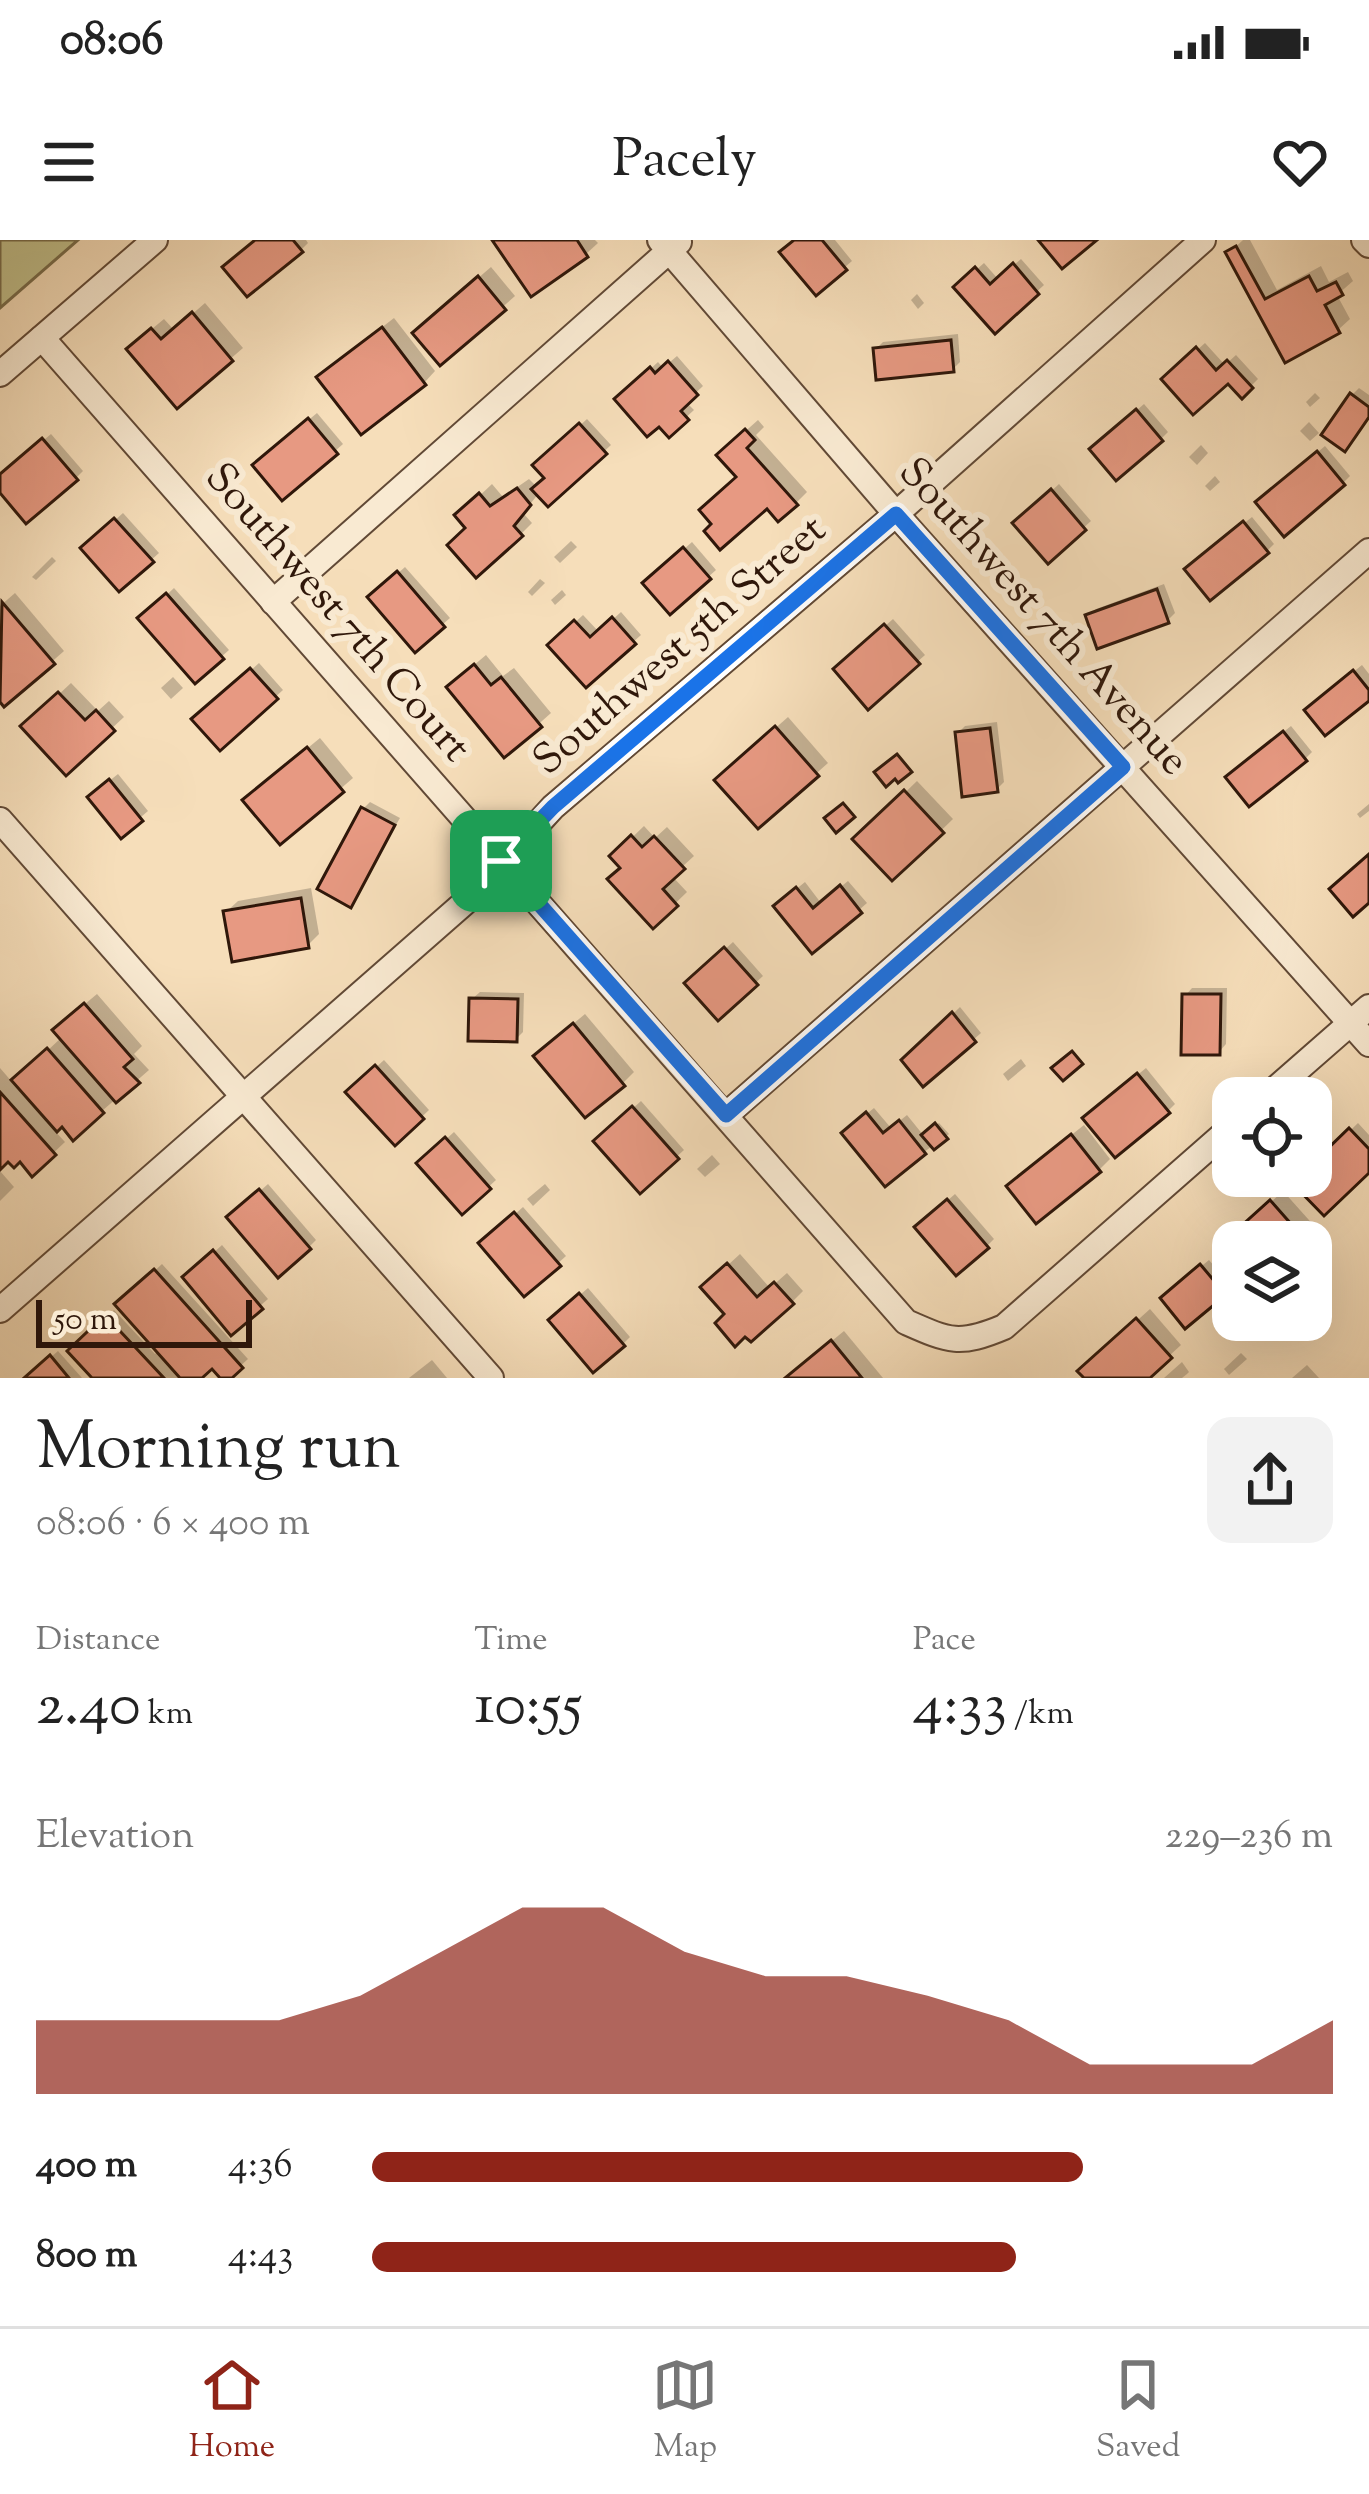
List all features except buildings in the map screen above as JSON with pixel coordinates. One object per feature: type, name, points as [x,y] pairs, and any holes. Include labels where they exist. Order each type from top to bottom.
[{"type":"street","points":[[0,374],[155,240]]},
{"type":"street","name":"Southwest 5th Street","points":[[0,1310],[471,897],[553,807],[896,514],[1203,240]]},
{"type":"street","points":[[273,602],[670,244]]},
{"type":"street","name":"Southwest 7th Avenue","points":[[670,244],[896,514],[1123,767],[1360,1015],[1369,1044]]},
{"type":"street","name":"Southwest 7th Court","points":[[42,338],[906,1322],[950,1341],[972,1341],[1004,1327],[1212,1144]]},
{"type":"street","points":[[726,1115],[1369,550]]},
{"type":"street","points":[[0,820],[491,1378]]},
{"type":"street","points":[[1289,1077],[1360,1015]]},
{"type":"shaded area","points":[[0,240],[78,240],[0,308]]},
{"type":"route","points":[[896,514],[1123,767],[726,1115],[501,861],[553,807],[896,514]]}]
